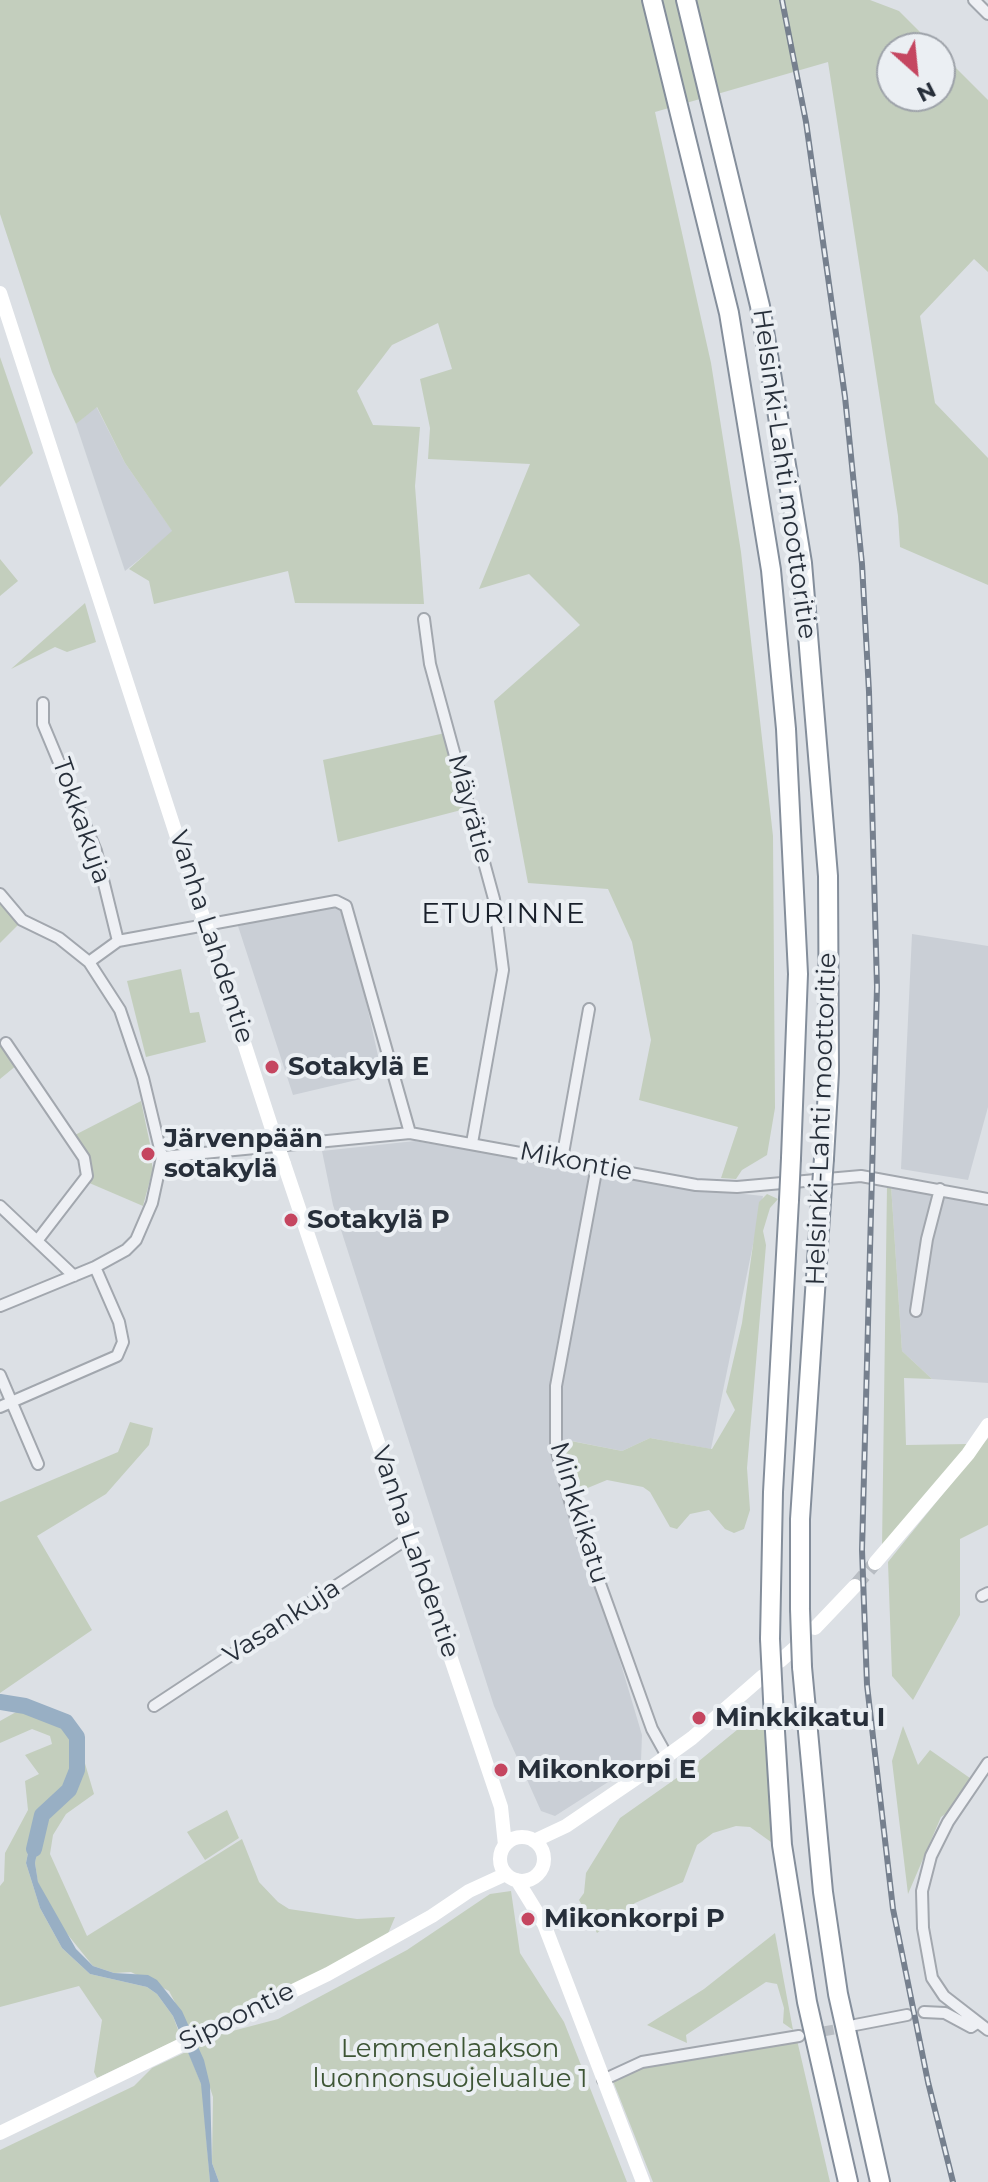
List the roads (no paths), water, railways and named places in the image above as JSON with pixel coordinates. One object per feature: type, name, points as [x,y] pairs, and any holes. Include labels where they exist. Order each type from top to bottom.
[{"type":"highway","name":"Helsinki-Lahti moottoritie","points":[[652,0],[729,313],[771,570],[786,729],[798,960],[773,1492],[770,1639],[784,1861],[807,2002],[848,2182]]},
{"type":"highway","points":[[686,0],[703,60]]},
{"type":"highway","points":[[695,0],[703,60]]},
{"type":"highway","name":"Helsinki-Lahti moottoritie","points":[[703,60],[760,306],[802,563],[828,876],[829,1072],[800,1519],[802,1667],[816,1835],[838,1994],[880,2182]]},
{"type":"main road","name":"Vanha Lahdentie","points":[[0,293],[273,1132],[501,1807],[503,1850],[511,1877]]},
{"type":"main road","points":[[875,1563],[968,1454],[988,1425]]},
{"type":"main road","points":[[815,1628],[855,1586]]},
{"type":"main road","points":[[780,1661],[797,1646]]},
{"type":"main road","points":[[503,1850],[566,1826],[667,1756],[763,1676]]},
{"type":"main road","name":"Vanha Lahdentie","points":[[501,1807],[543,1857]]},
{"type":"main road","points":[[566,1826],[543,1857],[536,1875],[544,1924],[643,2182]]},
{"type":"main road","name":"Sipoontie","points":[[469,1891],[503,1850]]},
{"type":"main road","name":"Sipoontie","points":[[0,2133],[328,1974],[432,1916],[469,1891],[511,1877],[536,1875]]},
{"type":"main road","points":[[511,1877],[544,1924]]},
{"type":"street","points":[[974,0],[988,14]]},
{"type":"street","name":"Mäyrätie","points":[[424,619],[430,664],[494,899],[503,970],[472,1143]]},
{"type":"street","name":"Tokkakuja","points":[[43,703],[43,724],[96,851],[118,941]]},
{"type":"street","points":[[0,894],[22,920],[59,938],[89,962],[120,1010],[143,1078],[162,1157],[152,1203],[136,1240],[95,1267],[0,1306]]},
{"type":"street","points":[[89,962],[118,941],[336,901],[346,906],[410,1133]]},
{"type":"street","points":[[562,1159],[589,1009]]},
{"type":"street","points":[[6,1043],[84,1158],[87,1176],[37,1241]]},
{"type":"street","name":"Mikontie","points":[[162,1157],[410,1133],[696,1185],[737,1187],[839,1176],[887,1178],[988,1199]]},
{"type":"street","name":"Minkkikatu","points":[[597,1166],[556,1386],[556,1448],[599,1582],[652,1729],[667,1756]]},
{"type":"street","points":[[916,1311],[927,1239],[940,1189]]},
{"type":"street","points":[[0,1206],[74,1276]]},
{"type":"street","points":[[0,1407],[117,1356],[123,1342],[119,1322],[95,1267]]},
{"type":"street","points":[[0,1375],[38,1464]]},
{"type":"street","name":"Vasankuja","points":[[154,1706],[410,1537]]},
{"type":"street","points":[[988,1763],[948,1822],[931,1856],[922,1891],[923,1928],[932,1978],[944,1996],[988,2030]]},
{"type":"street","points":[[924,2012],[945,2013],[971,2027],[977,2023]]},
{"type":"street","points":[[855,2025],[907,2015]]},
{"type":"street","points":[[603,2080],[642,2062],[799,2036]]},
{"type":"water","points":[[33,1828],[42,1828],[35,1863],[38,1882],[76,1949],[93,1966],[114,1973],[148,1975],[157,1980],[182,2011],[204,2060],[210,2085],[212,2163],[219,2182],[210,2182],[201,2084],[173,2016],[157,1994],[147,1987],[90,1974],[62,1948],[40,1908],[26,1863]]},
{"type":"waterway","points":[[0,1702],[25,1706],[66,1722],[77,1737],[77,1770],[69,1790],[42,1815],[34,1849]]},
{"type":"tunnel","points":[[855,1586],[875,1563]]},
{"type":"tunnel","points":[[809,2034],[848,2027]]},
{"type":"railway","points":[[782,0],[806,122],[845,397],[862,564],[869,692],[877,987],[862,1550],[867,1685],[893,1909],[928,2082],[953,2182]]},
{"type":"place","name":"Sotakylä E","points":[[272,1067]]},
{"type":"place","name":"Järvenpään sotakylä","points":[[148,1154]]},
{"type":"place","name":"Sotakylä P","points":[[291,1220]]},
{"type":"place","name":"Minkkikatu I","points":[[699,1718]]},
{"type":"place","name":"Mikonkorpi E","points":[[501,1770]]},
{"type":"place","name":"Mikonkorpi P","points":[[528,1919]]},
{"type":"district","name":"ETURINNE","points":[[504,915]]},
{"type":"park label","name":"Lemmenlaakson luonnonsuojelualue 1","points":[[450,2064]]}]
